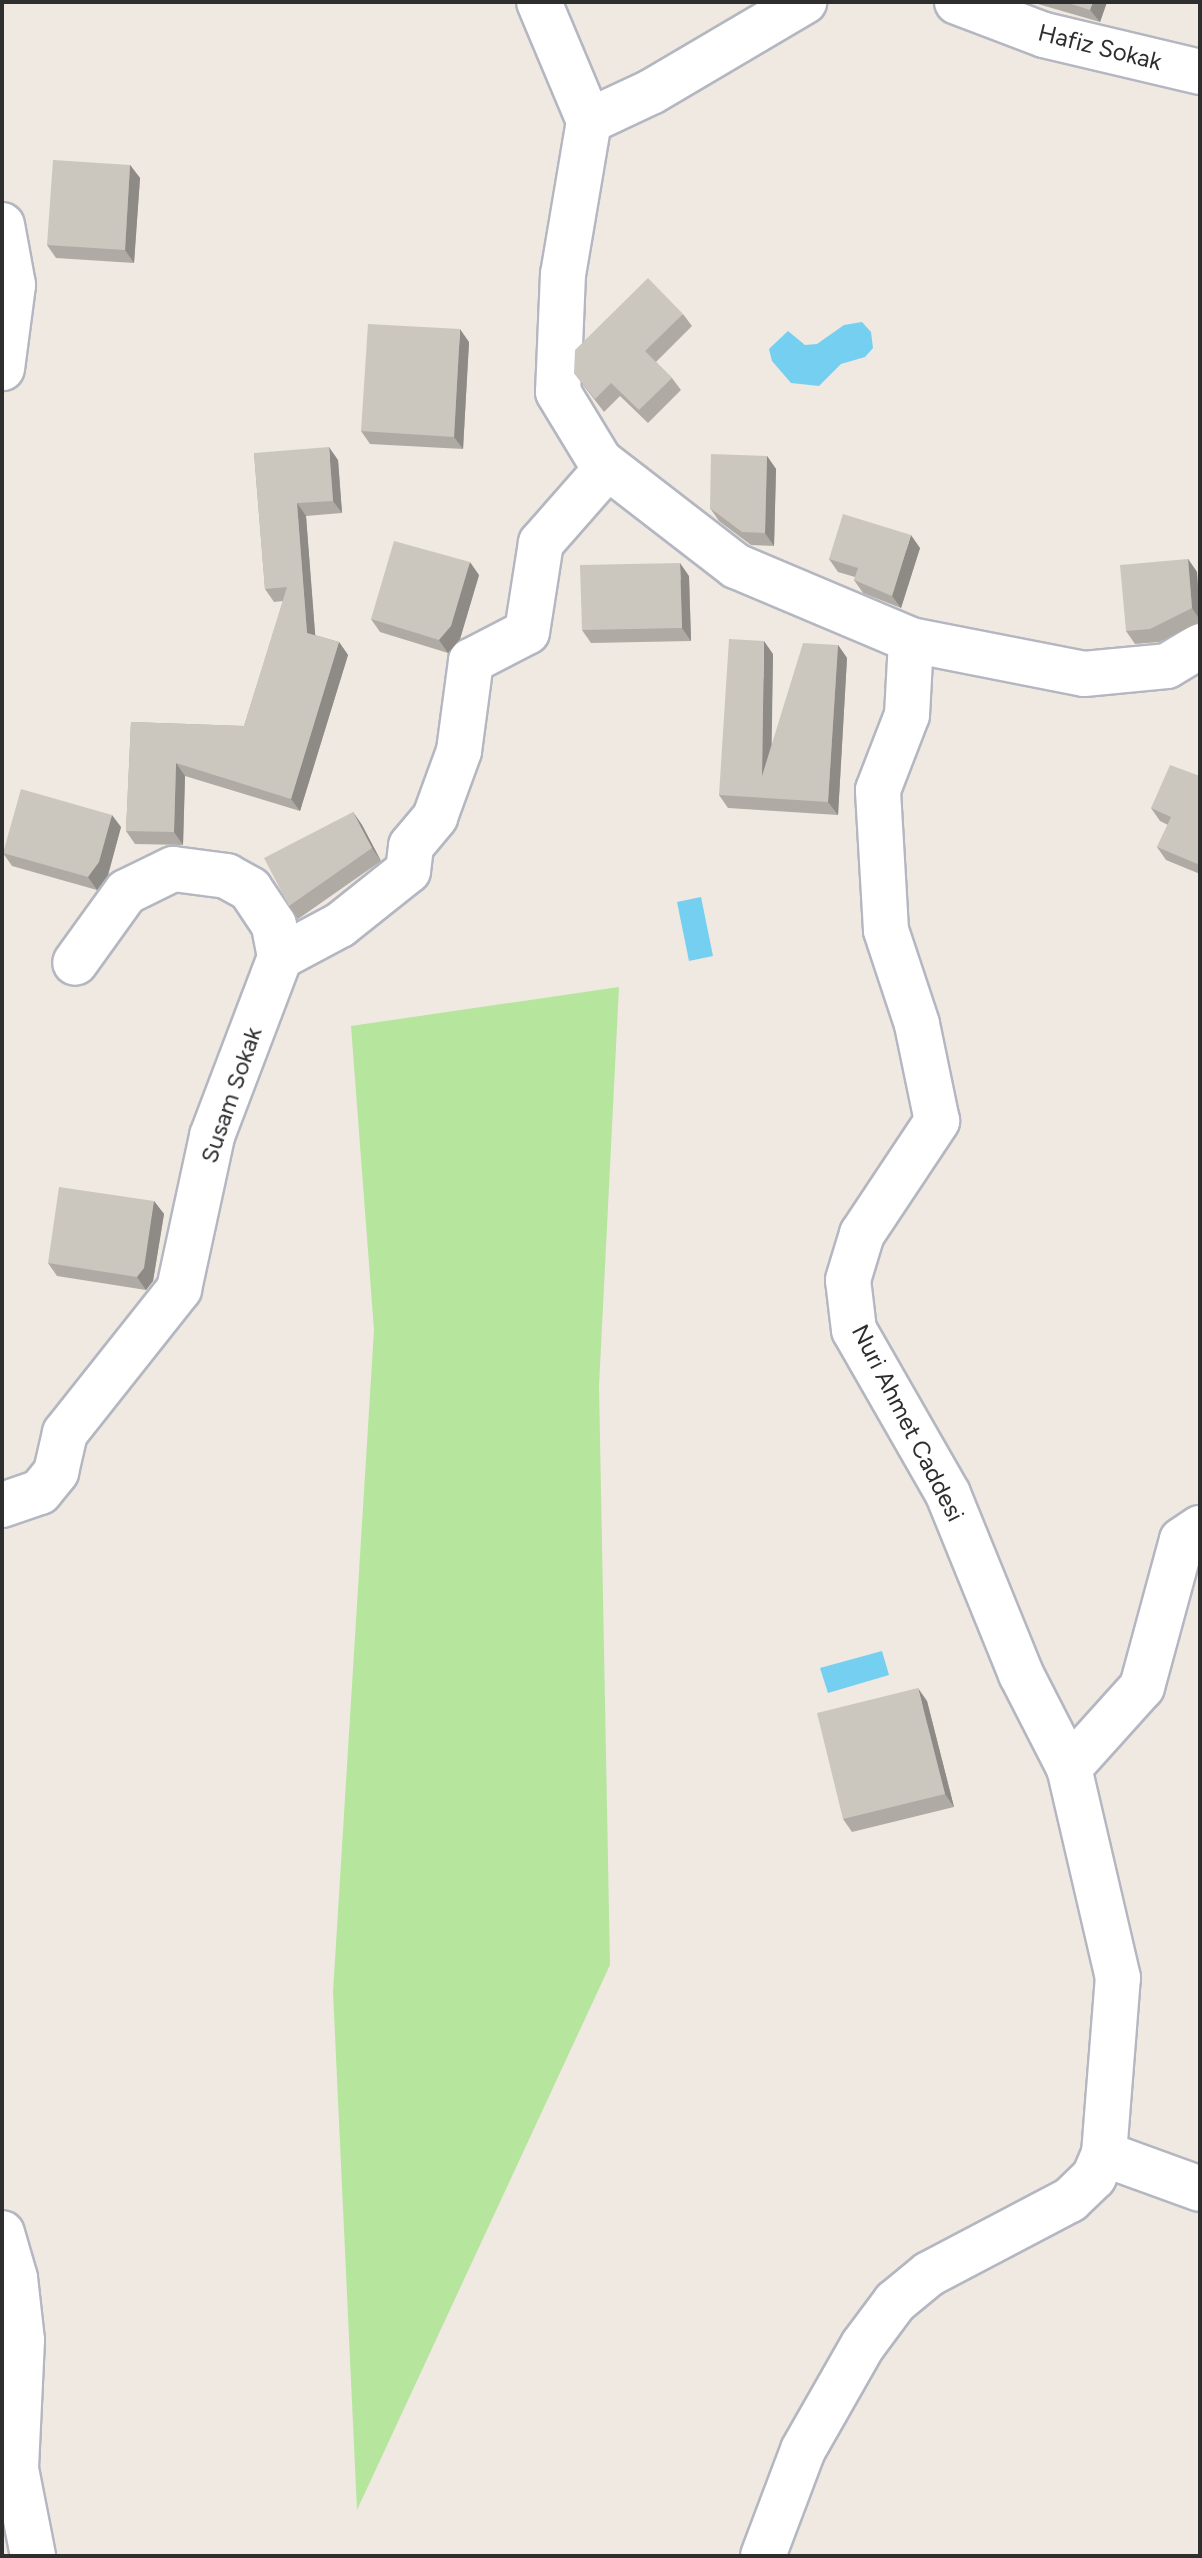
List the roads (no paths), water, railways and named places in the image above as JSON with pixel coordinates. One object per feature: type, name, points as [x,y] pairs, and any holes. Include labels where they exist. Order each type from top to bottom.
[{"type":"street","points":[[539,2],[589,121],[563,274],[558,392],[607,468],[736,566],[911,640],[1084,674],[1167,666],[1200,646]]},
{"type":"street","points":[[589,121],[651,92],[804,2]]},
{"type":"street","name":"Hafiz Sokak","points":[[957,2],[1044,35],[1200,72]]},
{"type":"street","points":[[2,225],[13,285],[2,368]]},
{"type":"street","points":[[75,963],[126,892],[173,869],[227,876],[250,889],[274,925],[280,957],[340,925],[408,871],[411,846],[435,817],[459,751],[471,661],[527,632],[541,543],[607,468]]},
{"type":"street","name":"Nuri Ahmet Caddesi","points":[[763,2556],[803,2450],[863,2345],[895,2302],[929,2274],[1070,2200],[1094,2177],[1104,2154],[1118,1978],[1069,1768],[1021,1674],[948,1494],[854,1330],[848,1280],[862,1234],[937,1121],[917,1024],[886,930],[878,805],[878,790],[907,715],[911,640]]},
{"type":"street","name":"Susam Sokak","points":[[2,1505],[40,1492],[56,1472],[65,1433],[179,1289],[212,1136],[280,957]]},
{"type":"street","points":[[1069,1768],[1142,1687],[1182,1540],[1200,1528]]},
{"type":"street","points":[[1104,2154],[1200,2189]]},
{"type":"street","points":[[2,2233],[15,2278],[22,2340],[16,2469],[33,2556]]},
{"type":"water","points":[[862,322],[871,332],[873,348],[865,357],[841,364],[819,386],[791,383],[772,361],[769,349],[788,331],[805,345],[817,344],[844,325]]},
{"type":"water","points":[[701,897],[713,956],[689,961],[677,902]]},
{"type":"water","points":[[882,1651],[889,1675],[828,1693],[820,1668]]}]
